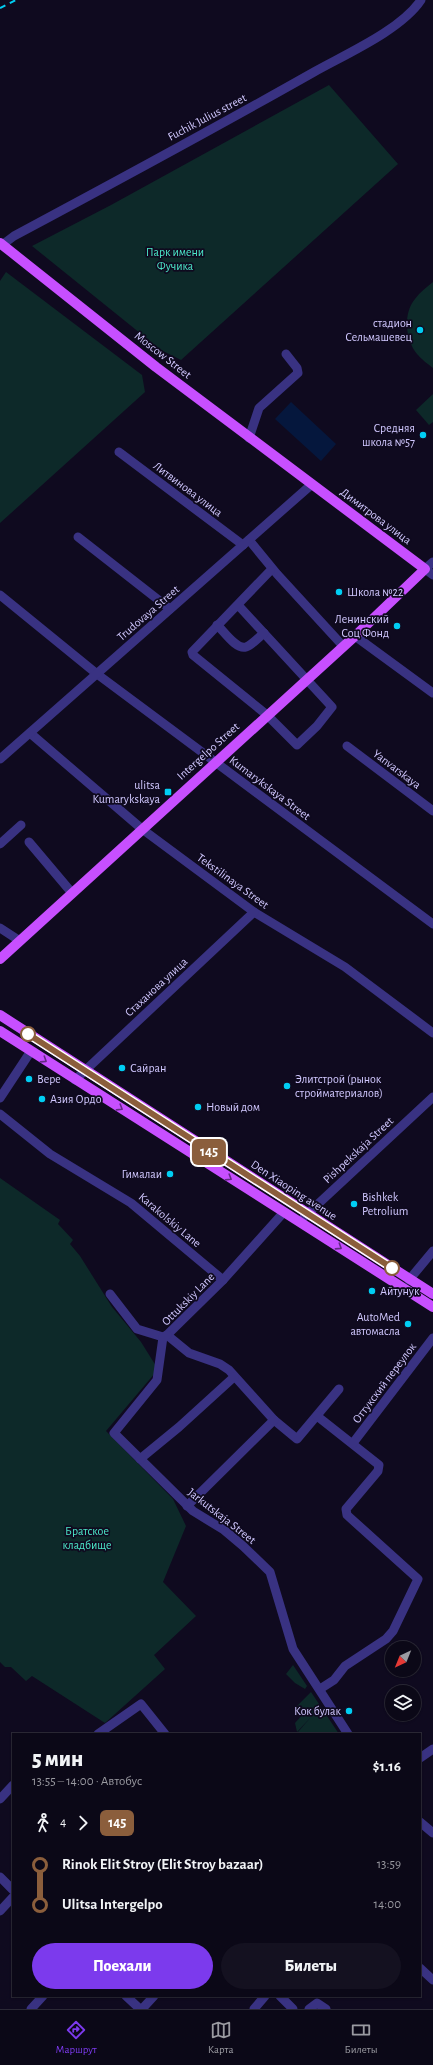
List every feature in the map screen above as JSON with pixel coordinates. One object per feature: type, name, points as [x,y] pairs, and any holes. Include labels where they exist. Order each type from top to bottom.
[{"type":"main road","name":"Moscow Street","points":[[1,246],[311,485]]},
{"type":"main road","name":"Димитрова улица","points":[[311,485],[424,569]]},
{"type":"main road","name":"Intergelpo Street","points":[[0,959],[355,636],[424,569]]},
{"type":"main road","name":"Den Xiaoping avenue","points":[[0,1015],[433,1307]]},
{"type":"main road","name":"Den Xiaoping avenue","points":[[0,1031],[284,1212],[303,1218],[433,1294]]},
{"type":"street","name":"Fuchik Julius street","points":[[1,246],[14,236],[248,109],[373,39],[407,16],[421,0]]},
{"type":"street","points":[[249,438],[259,408],[298,373],[297,368],[286,354]]},
{"type":"street","name":"Литвинова улица","points":[[119,452],[246,542],[343,646]]},
{"type":"street","name":"Trudovaya Street","points":[[0,759],[311,485]]},
{"type":"street","points":[[78,537],[170,609]]},
{"type":"street","name":"Intergelpo Street","points":[[424,569],[433,562]]},
{"type":"street","points":[[424,569],[433,575]]},
{"type":"street","points":[[238,605],[332,707],[317,726],[297,745],[267,715],[194,655],[193,648],[238,605],[270,571]]},
{"type":"street","name":"Kumarykskaya Street","points":[[0,595],[97,674],[433,924]]},
{"type":"street","points":[[217,625],[235,644],[241,647],[247,647],[264,633]]},
{"type":"street","points":[[355,636],[433,693]]},
{"type":"street","name":"Tekstilinaya Street","points":[[30,733],[142,829],[254,912],[345,967],[433,1033]]},
{"type":"street","name":"Yanvarskaya","points":[[347,746],[433,811]]},
{"type":"street","points":[[0,844],[21,825]]},
{"type":"street","points":[[29,842],[72,893]]},
{"type":"street","name":"Стаханова улица","points":[[75,1080],[254,912]]},
{"type":"street","points":[[0,928],[20,941]]},
{"type":"street","points":[[0,1098],[31,1052]]},
{"type":"street","name":"Pishpekskaja Street","points":[[303,1218],[433,1097]]},
{"type":"street","name":"Karakolskiy Lane","points":[[0,1114],[50,1154],[131,1203],[223,1280]]},
{"type":"street","name":"Ottukskiy Lane","points":[[284,1212],[223,1280],[165,1336],[190,1353],[220,1364],[274,1420],[296,1439],[339,1389]]},
{"type":"street","points":[[409,1280],[433,1251]]},
{"type":"street","points":[[110,1294],[137,1329],[165,1336]]},
{"type":"street","name":"Jarkutskaja Street","points":[[165,1336],[156,1380],[114,1433],[187,1506],[243,1546],[270,1572],[293,1649],[347,1733]]},
{"type":"street","name":"Оттукский переулок","points":[[353,1443],[433,1338]]},
{"type":"street","points":[[140,1459],[234,1377]]},
{"type":"street","points":[[317,1416],[379,1465],[378,1471],[346,1509],[347,1515],[418,1579],[393,1631],[386,1639],[355,1658],[345,1666],[334,1680],[320,1689]]},
{"type":"street","points":[[187,1506],[274,1420]]},
{"type":"street","points":[[99,1733],[141,1704],[164,1733]]},
{"type":"street","points":[[421,1757],[433,1749]]},
{"type":"street","points":[[0,1799],[12,1786]]},
{"type":"street","points":[[421,1823],[433,1834]]},
{"type":"street","points":[[0,1878],[12,1889]]},
{"type":"street","points":[[0,1911],[12,1898]]},
{"type":"street","points":[[421,1969],[433,1980]]},
{"type":"street","points":[[31,2009],[42,1997]]},
{"type":"street","points":[[127,1997],[141,2009],[153,1997]]},
{"type":"street","points":[[254,2009],[264,1997]]},
{"type":"street","points":[[281,1997],[294,2009]]},
{"type":"street","points":[[309,2009],[317,2003],[326,2009]]},
{"type":"green space","name":"Парк имени Фучика","points":[[329,85],[398,164],[181,360],[161,350],[32,246],[111,205]]},
{"type":"green space","points":[[6,272],[142,375],[145,392],[0,523],[0,281]]},
{"type":"green space","name":"стадион Сельмашевец","points":[[433,282],[433,368],[420,358],[413,348],[408,334],[407,319],[411,305],[415,299]]},
{"type":"green space","points":[[433,394],[433,422],[429,425],[416,410]]},
{"type":"green space","name":"Братское кладбище","points":[[0,1178],[60,1220],[58,1224],[73,1240],[70,1244],[80,1256],[112,1307],[141,1342],[156,1366],[155,1373],[106,1431],[173,1499],[186,1526],[163,1582],[196,1616],[154,1655],[165,1669],[105,1723],[32,1676],[26,1681],[11,1667],[5,1667],[0,1662]]},
{"type":"green space","points":[[293,1665],[307,1686],[305,1689],[295,1683],[286,1674]]},
{"type":"green space","points":[[311,1692],[338,1733],[298,1733],[311,1717],[297,1732],[295,1723],[303,1714],[296,1707]]},
{"type":"water","points":[[291,402],[336,444],[321,461],[275,419]]},
{"type":"railway","points":[[0,8],[16,0]]},
{"type":"bus line","name":"145","points":[[28,1034],[392,1268]]},
{"type":"place","name":"стадион Сельмашевец","points":[[420,330]]},
{"type":"place","name":"Средняя школа №57","points":[[423,435]]},
{"type":"place","name":"Школа №22","points":[[339,592]]},
{"type":"place","name":"Ленинский Соц Фонд","points":[[397,626]]},
{"type":"place","name":"ulitsa Kumarykskaya","points":[[168,792]]},
{"type":"place","name":"Сайран","points":[[122,1068]]},
{"type":"place","name":"Вере","points":[[29,1079]]},
{"type":"place","name":"Элитстрой (рынок стройматериалов)","points":[[287,1086]]},
{"type":"place","name":"Азия Ордо","points":[[42,1099]]},
{"type":"place","name":"Новый дом","points":[[198,1107]]},
{"type":"place","name":"Гималаи","points":[[170,1174]]},
{"type":"place","name":"Bishkek Petrolium","points":[[354,1204]]},
{"type":"place","name":"Айтунук","points":[[372,1291]]},
{"type":"place","name":"AutoMed автомасла","points":[[408,1324]]},
{"type":"place","name":"Кок булак","points":[[349,1711]]}]
